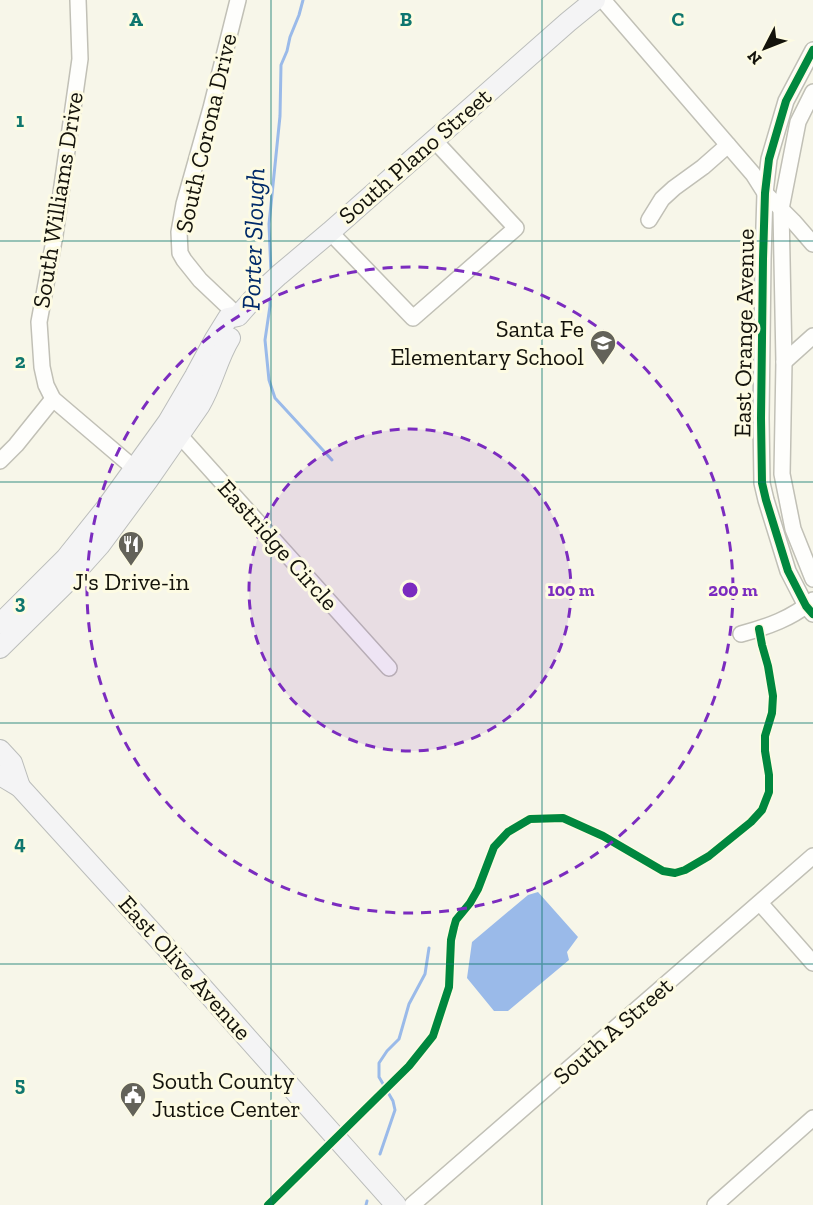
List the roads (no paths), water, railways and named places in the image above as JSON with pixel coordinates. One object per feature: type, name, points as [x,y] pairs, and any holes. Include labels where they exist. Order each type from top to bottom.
[{"type":"main road","name":"South Plano Street","points":[[0,648],[100,546],[141,475],[173,429],[191,384],[228,318],[238,316],[279,275],[596,0]]},
{"type":"main road","name":"South Plano Street","points":[[0,624],[61,563],[106,508],[141,475]]},
{"type":"main road","points":[[82,566],[81,556],[106,521],[106,508]]},
{"type":"main road","name":"East Olive Avenue","points":[[0,750],[12,763],[20,787]]},
{"type":"main road","name":"East Olive Avenue","points":[[0,775],[20,787],[396,1205]]},
{"type":"street","name":"South Williams Drive","points":[[53,399],[46,385],[42,367],[39,322],[55,235],[80,58],[78,0]]},
{"type":"street","name":"South Corona Drive","points":[[238,0],[184,204],[179,232],[180,253],[184,260],[200,280],[238,316]]},
{"type":"street","points":[[603,0],[753,174],[765,193],[813,244]]},
{"type":"street","name":"East Orange Avenue","points":[[811,607],[788,571],[762,483],[763,259],[765,193],[769,159],[786,101],[813,50]]},
{"type":"street","name":"East Orange Avenue","points":[[813,93],[798,122],[781,209],[784,363],[782,474],[793,529],[813,579]]},
{"type":"street","points":[[330,232],[413,318],[516,228],[434,140]]},
{"type":"street","points":[[648,220],[662,199],[728,145]]},
{"type":"street","points":[[763,259],[771,271],[771,322],[774,333],[783,344]]},
{"type":"street","points":[[784,363],[813,336]]},
{"type":"street","points":[[0,461],[53,399],[141,475]]},
{"type":"street","name":"Eastridge Circle","points":[[173,429],[389,668]]},
{"type":"street","points":[[741,634],[773,625],[811,607]]},
{"type":"street","name":"South A Street","points":[[412,1205],[813,856]]},
{"type":"street","points":[[760,903],[813,963]]},
{"type":"street","points":[[715,1205],[813,1118]]},
{"type":"water","points":[[538,892],[578,937],[567,952],[569,960],[508,1011],[494,1011],[467,978],[472,942],[528,895]]},
{"type":"waterway","name":"Porter Slough","points":[[271,273],[269,224],[280,116],[281,65],[303,0]]},
{"type":"waterway","name":"Porter Slough","points":[[270,294],[265,340],[269,380],[275,398],[332,460]]},
{"type":"waterway","name":"Porter Slough","points":[[380,1154],[395,1110],[393,1101],[379,1077],[379,1063],[399,1039],[409,1004],[425,974],[429,948]]},
{"type":"waterway","name":"Porter Slough","points":[[366,1205],[367,1201]]},
{"type":"place","name":"Santa Fe Elementary School","points":[[603,366]]},
{"type":"place","name":"J's Drive-in","points":[[131,567]]},
{"type":"place","name":"South County Justice Center","points":[[133,1118]]}]
